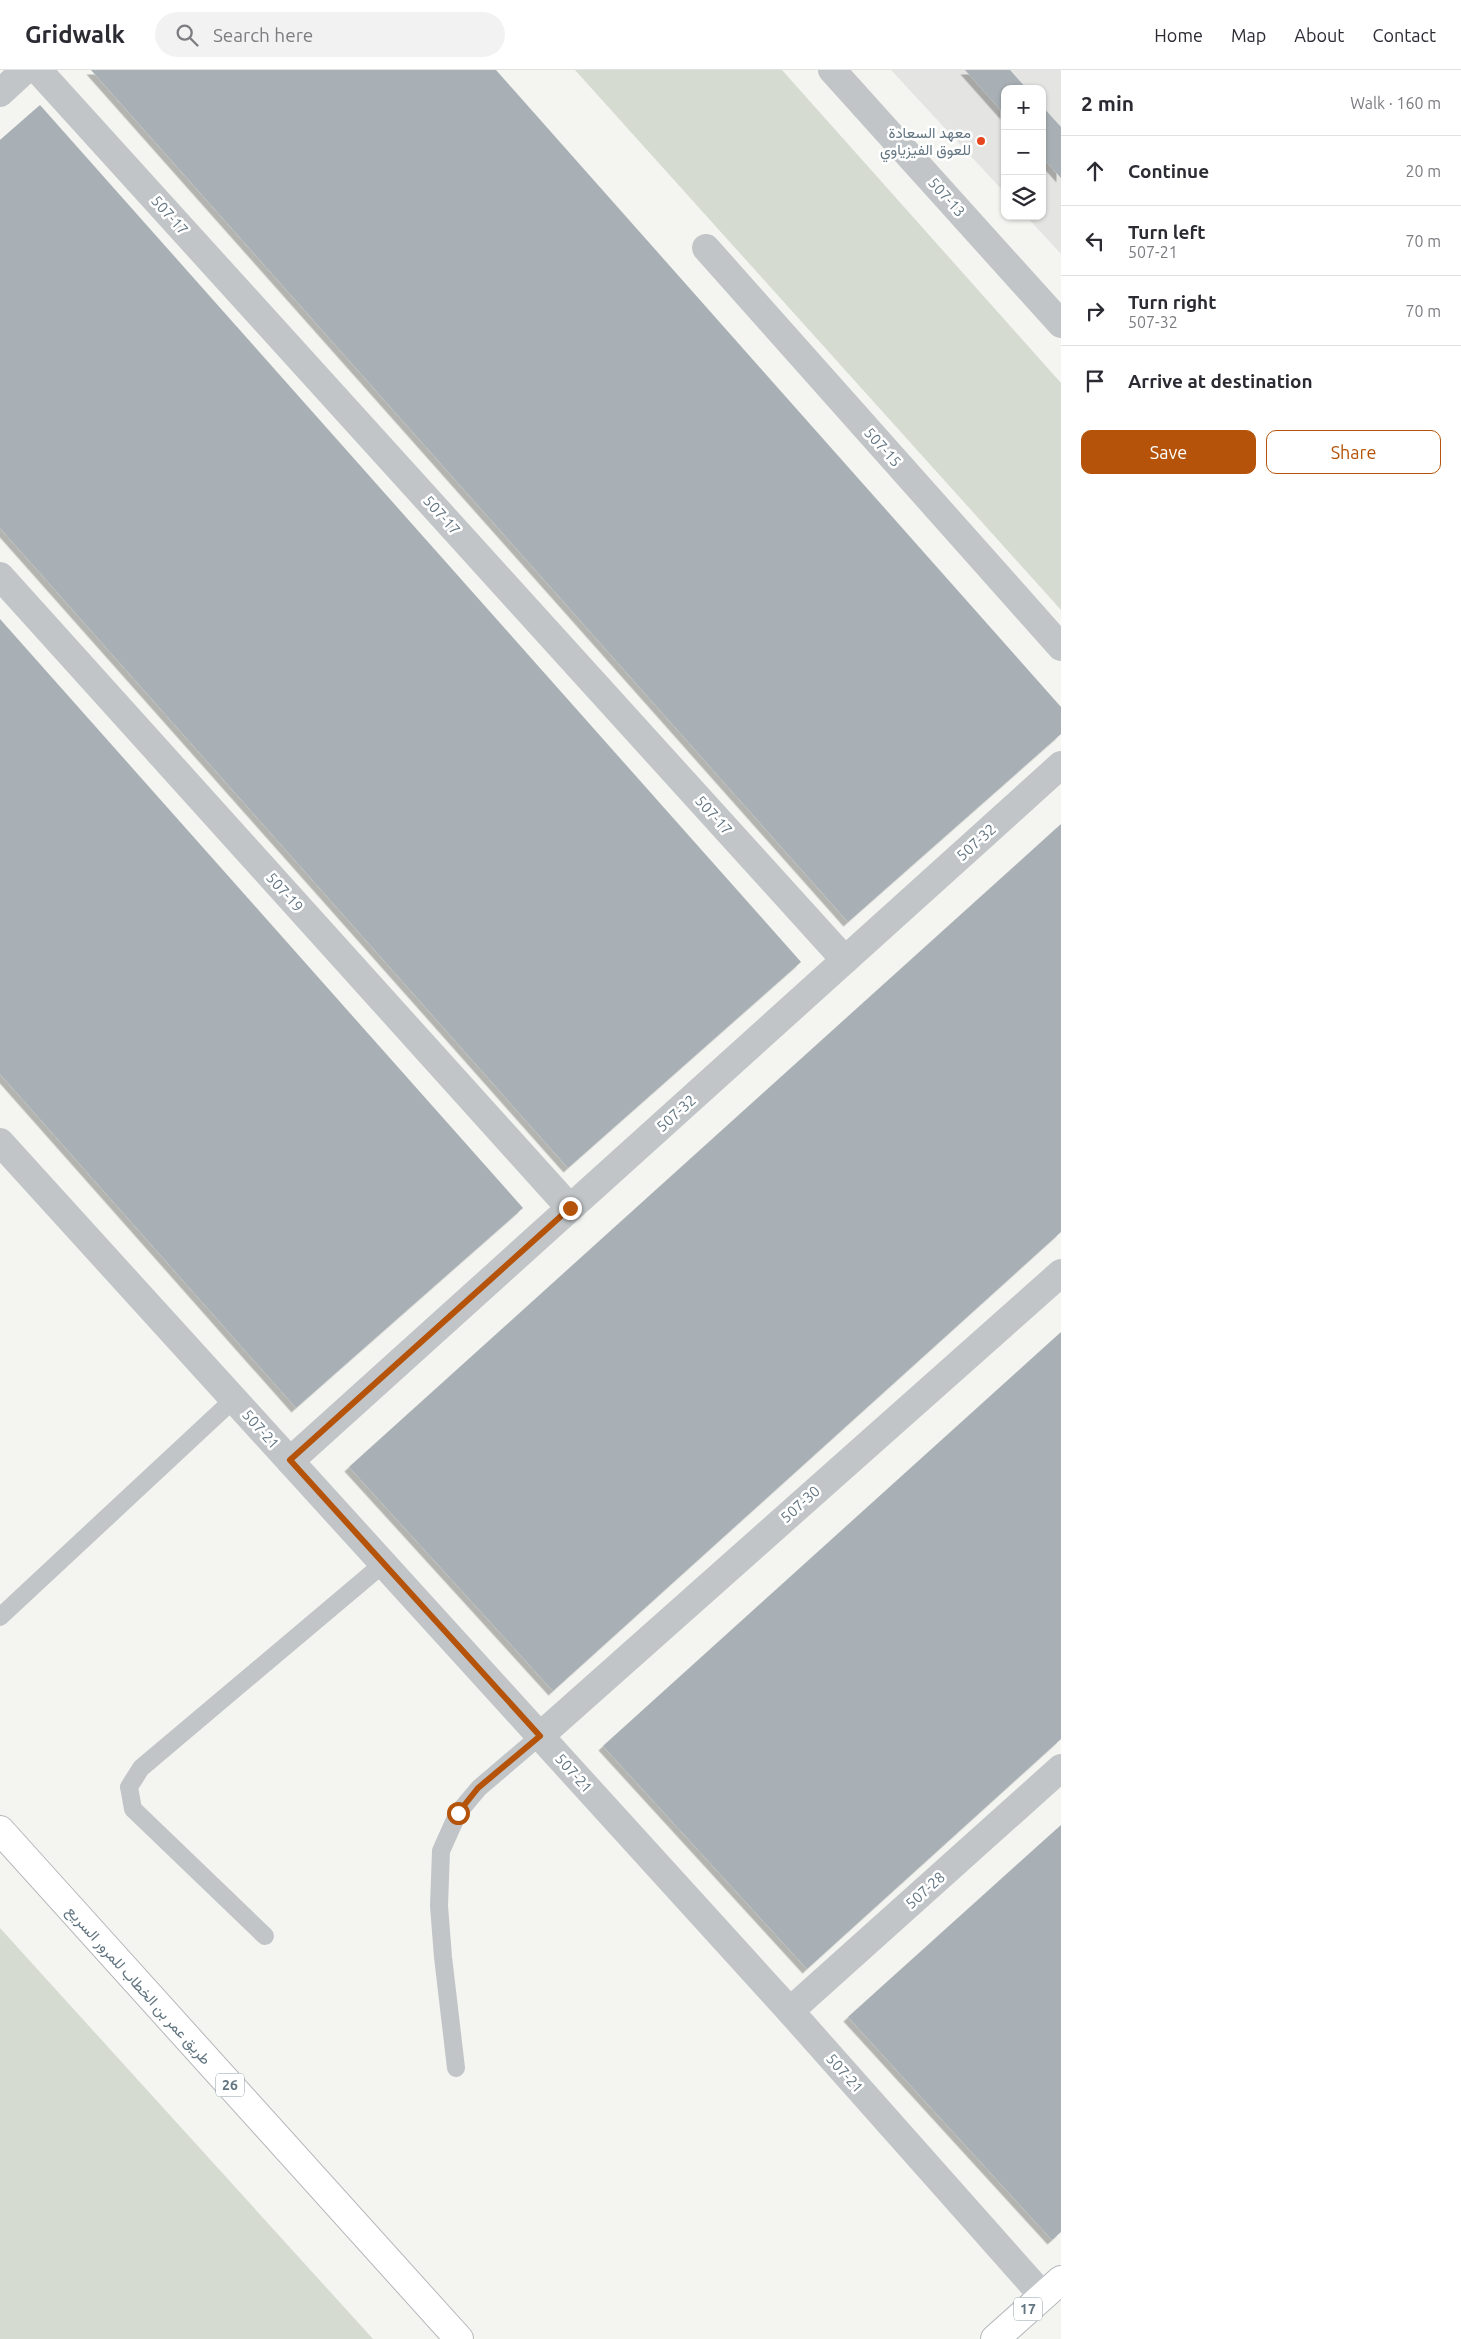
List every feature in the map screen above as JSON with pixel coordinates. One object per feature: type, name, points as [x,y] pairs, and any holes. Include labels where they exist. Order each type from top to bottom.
[{"type":"main road","name":"طريق عمر بن الخطاب للمرور السريع","points":[[0,1830],[459,2339]]},
{"type":"main road","name":"17","points":[[996,2339],[1052,2288]]},
{"type":"street","points":[[0,93],[25,70]]},
{"type":"street","name":"507-17","points":[[38,70],[845,960]]},
{"type":"street","name":"507-13","points":[[832,70],[1061,324]]},
{"type":"street","name":"507-15","points":[[706,248],[1061,647]]},
{"type":"street","name":"507-19","points":[[0,576],[570,1208]]},
{"type":"street","name":"507-32","points":[[290,1460],[1061,765]]},
{"type":"street","name":"507-21","points":[[0,1142],[790,2011],[1052,2288]]},
{"type":"street","name":"507-30","points":[[540,1736],[1061,1273]]},
{"type":"street","name":"507-28","points":[[790,2011],[1061,1768]]},
{"type":"lane","points":[[0,1617],[234,1399]]},
{"type":"lane","points":[[265,1936],[133,1809],[130,1787],[141,1768],[384,1564]]},
{"type":"lane","points":[[456,2068],[440,1914],[442,1851],[458,1813],[478,1788],[540,1736]]},
{"type":"shaded area","points":[[575,70],[782,70],[1061,383],[1061,610]]},
{"type":"shaded area","name":"معهد السعادة للعوق الفيزياوي","points":[[891,70],[1061,70],[1061,254],[1030,220],[1046,220],[1046,85],[1001,85],[1001,189]]},
{"type":"shaded area","points":[[0,1928],[373,2339],[0,2339]]},
{"type":"building","points":[[91,70],[496,70],[1061,707],[1061,734],[848,922]]},
{"type":"building","points":[[965,70],[1010,70],[1023,85],[1001,85],[1001,110]]},
{"type":"building","points":[[40,105],[801,962],[568,1168],[0,528],[0,140]]},
{"type":"building","points":[[1046,110],[1061,127],[1061,178],[1046,161]]},
{"type":"building","points":[[0,619],[523,1208],[296,1408],[0,1074]]},
{"type":"building","points":[[1061,824],[1061,1232],[553,1691],[349,1467]]},
{"type":"building","points":[[1061,1332],[1061,1739],[807,1969],[603,1746]]},
{"type":"building","points":[[1061,1825],[1061,2232],[1052,2240],[848,2017]]},
{"type":"place","name":"معهد السعادة للعوق الفيزياوي","points":[[981,141]]},
{"type":"route","points":[[458,1813],[478,1788],[540,1736],[290,1460],[570,1208]]}]
